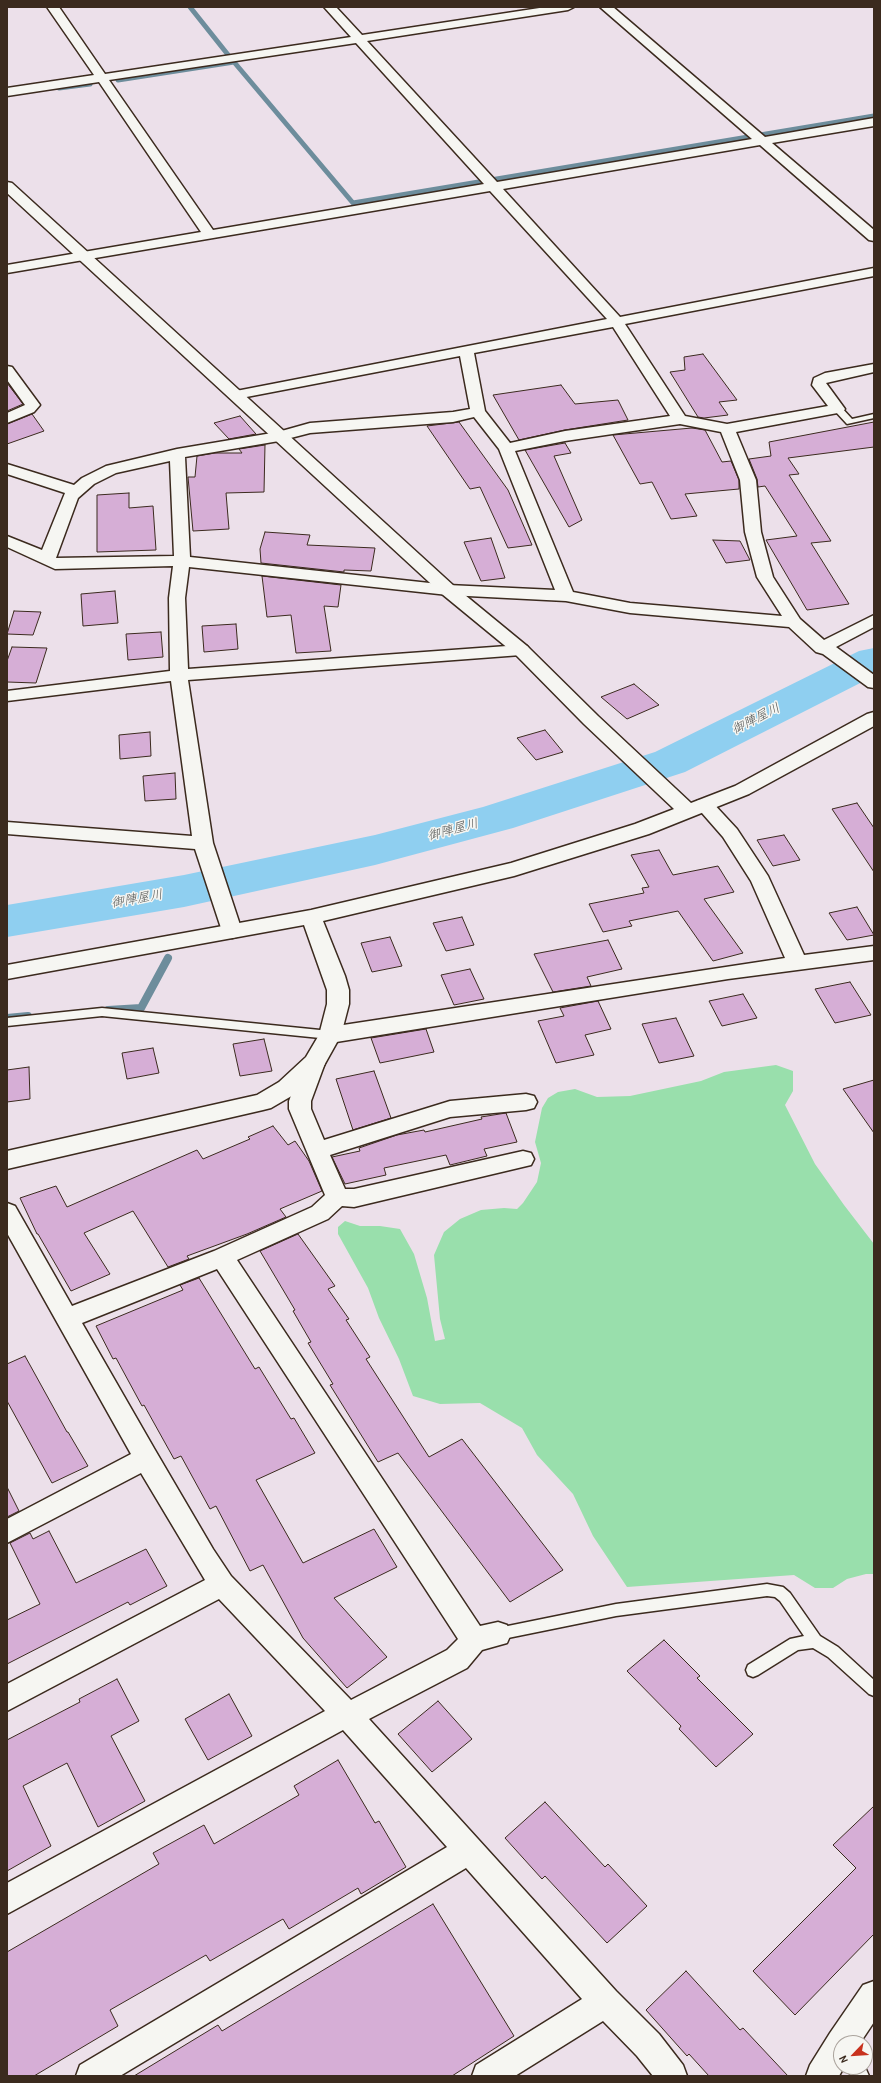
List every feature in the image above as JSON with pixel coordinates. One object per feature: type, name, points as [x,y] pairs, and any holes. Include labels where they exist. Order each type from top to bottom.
[{"type":"street","points":[[53,7],[210,235]]},
{"type":"street","points":[[330,7],[616,321],[680,419]]},
{"type":"street","points":[[7,92],[568,7]]},
{"type":"street","points":[[606,7],[874,237]]},
{"type":"street","points":[[7,269],[210,235],[490,182],[757,137],[874,122]]},
{"type":"street","points":[[7,186],[448,590],[521,650],[591,720],[672,797],[696,808],[730,833],[761,881],[797,963]]},
{"type":"street","points":[[236,395],[874,272]]},
{"type":"street","points":[[466,351],[478,412],[506,448],[566,596]]},
{"type":"street","points":[[506,448],[565,436],[680,419],[727,429],[838,409],[819,385],[819,380],[874,368]]},
{"type":"street","points":[[7,370],[33,405],[7,418]]},
{"type":"street","points":[[47,559],[71,496],[97,475],[111,469],[177,454],[279,436],[310,428],[453,417],[478,412]]},
{"type":"street","points":[[727,429],[748,480],[753,532],[765,577],[794,622],[826,649],[874,683]]},
{"type":"street","points":[[177,454],[183,550],[177,598],[179,675],[204,850],[229,923]]},
{"type":"street","points":[[7,469],[76,491]]},
{"type":"street","points":[[7,541],[28,549],[55,564],[181,561],[448,590],[566,596],[630,608],[794,622]]},
{"type":"street","points":[[826,649],[874,620]]},
{"type":"street","points":[[7,696],[179,675],[521,650]]},
{"type":"street","points":[[7,972],[229,923],[311,917],[514,869],[642,829],[742,790],[822,748],[874,718]]},
{"type":"street","points":[[7,828],[204,850]]},
{"type":"street","points":[[311,917],[338,990],[338,1004],[330,1035],[314,1063],[300,1101],[300,1109],[337,1197]]},
{"type":"street","points":[[330,1035],[728,972],[874,952]]},
{"type":"street","points":[[7,1160],[263,1102],[288,1088],[314,1063]]},
{"type":"street","points":[[317,1151],[450,1109],[526,1102]]},
{"type":"street","points":[[66,1319],[222,1257],[320,1214],[337,1197],[354,1198],[523,1159]]},
{"type":"street","points":[[7,1212],[66,1319],[146,1458],[204,1557],[222,1584],[346,1714],[605,2002],[648,2045],[672,2076]]},
{"type":"street","points":[[7,1899],[346,1714],[364,1708],[457,1659],[486,1637],[222,1257]]},
{"type":"street","points":[[7,1532],[146,1458]]},
{"type":"street","points":[[7,1698],[222,1584]]},
{"type":"street","points":[[91,2076],[469,1850]]},
{"type":"street","points":[[852,2035],[874,1996]]},
{"type":"street","points":[[487,2076],[605,2002]]},
{"type":"street","points":[[821,2076],[833,2062]]},
{"type":"lane","points":[[838,409],[850,422],[874,416]]},
{"type":"lane","points":[[7,1022],[102,1012],[330,1035]]},
{"type":"lane","points":[[486,1637],[616,1610],[767,1590],[778,1591],[786,1597],[815,1641],[833,1652],[874,1689]]},
{"type":"lane","points":[[753,1670],[794,1644],[815,1641]]},
{"type":"green space","points":[[776,1065],[793,1071],[793,1091],[785,1105],[815,1164],[874,1244],[874,1574],[866,1574],[847,1579],[833,1588],[815,1588],[794,1575],[627,1587],[593,1536],[573,1494],[537,1455],[522,1428],[480,1403],[440,1404],[413,1396],[399,1359],[379,1318],[368,1288],[338,1234],[338,1227],[345,1221],[360,1226],[380,1226],[400,1229],[414,1254],[427,1298],[435,1341],[445,1339],[440,1319],[434,1255],[444,1232],[460,1219],[481,1210],[504,1208],[517,1209],[523,1203],[537,1182],[541,1163],[535,1142],[542,1108],[548,1098],[558,1092],[575,1089],[597,1097],[630,1096],[701,1081],[724,1072]]},
{"type":"building","points":[[703,354],[737,400],[719,402],[728,415],[704,418],[698,417],[670,372],[685,370],[684,357]]},
{"type":"building","points":[[7,383],[23,404],[7,411]]},
{"type":"building","points":[[561,385],[575,404],[618,400],[628,420],[565,430],[519,440],[493,395]]},
{"type":"building","points":[[32,414],[44,431],[7,444],[7,424]]},
{"type":"building","points":[[240,416],[256,434],[229,439],[214,423]]},
{"type":"building","points":[[459,422],[508,490],[532,545],[508,548],[480,487],[470,489],[427,426]]},
{"type":"building","points":[[874,422],[874,447],[788,458],[799,474],[789,475],[831,541],[811,543],[849,604],[807,610],[766,540],[797,536],[765,486],[758,487],[757,479],[749,459],[771,456],[769,442]]},
{"type":"building","points":[[692,428],[705,430],[722,462],[731,461],[739,480],[739,489],[685,494],[697,516],[671,519],[652,482],[640,484],[613,435]]},
{"type":"building","points":[[565,443],[571,453],[554,456],[582,520],[569,527],[525,450]]},
{"type":"building","points":[[265,445],[264,492],[226,493],[229,529],[193,531],[188,477],[195,477],[197,456],[215,453],[242,453],[239,449]]},
{"type":"building","points":[[129,493],[129,508],[153,506],[156,550],[97,552],[97,495]]},
{"type":"building","points":[[265,532],[310,535],[307,545],[375,548],[371,571],[344,570],[344,572],[261,563],[260,549]]},
{"type":"building","points":[[491,538],[505,578],[481,581],[464,542]]},
{"type":"building","points":[[713,540],[740,541],[750,560],[726,563]]},
{"type":"building","points":[[262,576],[341,585],[338,607],[324,606],[331,651],[296,653],[291,615],[267,617]]},
{"type":"building","points":[[115,591],[118,623],[83,626],[81,594]]},
{"type":"building","points":[[14,611],[41,612],[33,635],[7,634]]},
{"type":"building","points":[[236,624],[238,649],[204,652],[202,626]]},
{"type":"building","points":[[161,632],[163,657],[128,660],[126,634]]},
{"type":"building","points":[[12,647],[47,648],[36,683],[7,682],[7,661]]},
{"type":"building","points":[[634,684],[659,705],[627,719],[601,697]]},
{"type":"building","points":[[545,730],[563,752],[536,760],[517,738]]},
{"type":"building","points":[[150,732],[151,756],[120,759],[119,735]]},
{"type":"building","points":[[175,773],[176,799],[145,801],[143,776]]},
{"type":"building","points":[[857,803],[874,828],[874,872],[832,809]]},
{"type":"building","points":[[784,835],[800,860],[773,866],[757,840]]},
{"type":"building","points":[[659,850],[673,875],[718,866],[734,892],[704,899],[743,953],[713,961],[678,911],[629,921],[632,926],[603,932],[589,904],[644,893],[642,888],[649,887],[631,855]]},
{"type":"building","points":[[857,907],[874,935],[847,940],[829,913]]},
{"type":"building","points":[[462,917],[474,945],[446,951],[433,923]]},
{"type":"building","points":[[390,937],[402,966],[372,972],[361,943]]},
{"type":"building","points":[[608,940],[622,969],[587,977],[591,986],[553,992],[534,954]]},
{"type":"building","points":[[470,969],[484,999],[454,1005],[441,975]]},
{"type":"building","points":[[850,982],[871,1015],[835,1023],[815,989]]},
{"type":"building","points":[[743,994],[757,1018],[722,1026],[709,1001]]},
{"type":"building","points":[[598,1001],[611,1029],[585,1035],[594,1055],[556,1063],[538,1021],[564,1016],[560,1008]]},
{"type":"building","points":[[676,1018],[694,1056],[659,1063],[642,1024]]},
{"type":"building","points":[[426,1029],[434,1052],[380,1063],[371,1038]]},
{"type":"building","points":[[264,1039],[272,1071],[240,1076],[233,1044]]},
{"type":"building","points":[[153,1048],[159,1073],[127,1079],[122,1053]]},
{"type":"building","points":[[29,1067],[30,1099],[7,1102],[7,1070]]},
{"type":"building","points":[[374,1071],[391,1118],[353,1130],[336,1079]]},
{"type":"building","points":[[874,1080],[874,1133],[843,1089]]},
{"type":"building","points":[[506,1113],[517,1142],[484,1149],[487,1156],[450,1165],[446,1155],[384,1168],[386,1175],[345,1184],[332,1157],[360,1151],[359,1148],[397,1135],[424,1130],[425,1132],[482,1119],[481,1117]]},
{"type":"building","points":[[273,1126],[288,1145],[295,1141],[309,1161],[322,1191],[280,1209],[286,1217],[247,1234],[187,1256],[189,1259],[168,1267],[133,1211],[84,1233],[110,1274],[71,1291],[37,1234],[20,1198],[56,1186],[67,1207],[197,1150],[203,1159],[250,1139],[248,1137]]},
{"type":"building","points":[[298,1234],[335,1286],[328,1289],[349,1319],[346,1320],[370,1357],[366,1359],[429,1457],[462,1439],[563,1570],[510,1602],[398,1453],[378,1462],[330,1385],[333,1384],[308,1343],[311,1342],[293,1311],[295,1310],[260,1251]]},
{"type":"building","points":[[199,1278],[255,1369],[259,1367],[291,1419],[294,1418],[315,1453],[256,1480],[303,1563],[374,1529],[397,1567],[334,1598],[387,1657],[347,1688],[303,1638],[263,1565],[250,1571],[216,1506],[210,1509],[181,1456],[174,1459],[144,1405],[142,1406],[116,1358],[113,1359],[96,1326],[183,1290],[180,1285]]},
{"type":"building","points":[[25,1356],[67,1432],[88,1466],[52,1483],[7,1401],[7,1364]]},
{"type":"building","points":[[7,1487],[19,1511],[7,1517]]},
{"type":"building","points":[[49,1531],[76,1583],[146,1549],[167,1586],[130,1605],[128,1602],[7,1664],[7,1620],[40,1604],[10,1543],[30,1533],[33,1539]]},
{"type":"building","points":[[664,1640],[700,1676],[697,1678],[753,1734],[716,1767],[679,1729],[681,1726],[627,1671]]},
{"type":"building","points":[[117,1679],[139,1721],[111,1736],[145,1801],[98,1827],[67,1763],[23,1786],[51,1846],[7,1871],[7,1740],[80,1702],[79,1699]]},
{"type":"building","points":[[229,1694],[252,1736],[208,1760],[185,1719]]},
{"type":"building","points":[[438,1701],[472,1739],[432,1772],[398,1734]]},
{"type":"building","points":[[338,1760],[375,1823],[379,1821],[406,1867],[361,1894],[358,1888],[289,1929],[283,1919],[210,1961],[206,1955],[110,2010],[118,2026],[34,2076],[7,2076],[7,1952],[159,1864],[153,1853],[204,1825],[214,1844],[299,1795],[294,1786]]},
{"type":"building","points":[[545,1802],[605,1867],[608,1864],[647,1906],[607,1943],[545,1876],[542,1879],[505,1838]]},
{"type":"building","points":[[874,1806],[874,1934],[795,2015],[753,1971],[856,1868],[833,1845]]},
{"type":"building","points":[[433,1904],[514,2036],[452,2076],[134,2076],[218,2025],[222,2031]]},
{"type":"building","points":[[686,1971],[740,2030],[743,2028],[788,2076],[709,2076],[689,2054],[687,2056],[646,2010]]},
{"type":"waterway","points":[[190,7],[229,56]]},
{"type":"waterway","points":[[118,80],[234,62],[353,203],[874,116]]},
{"type":"waterway","points":[[59,88],[90,84]]},
{"type":"waterway","name":"御陣屋川","points":[[7,921],[184,891],[375,850],[497,818],[670,762],[874,660]]},
{"type":"waterway","points":[[108,1010],[141,1008],[168,958]]},
{"type":"waterway","points":[[7,1018],[28,1016]]}]
